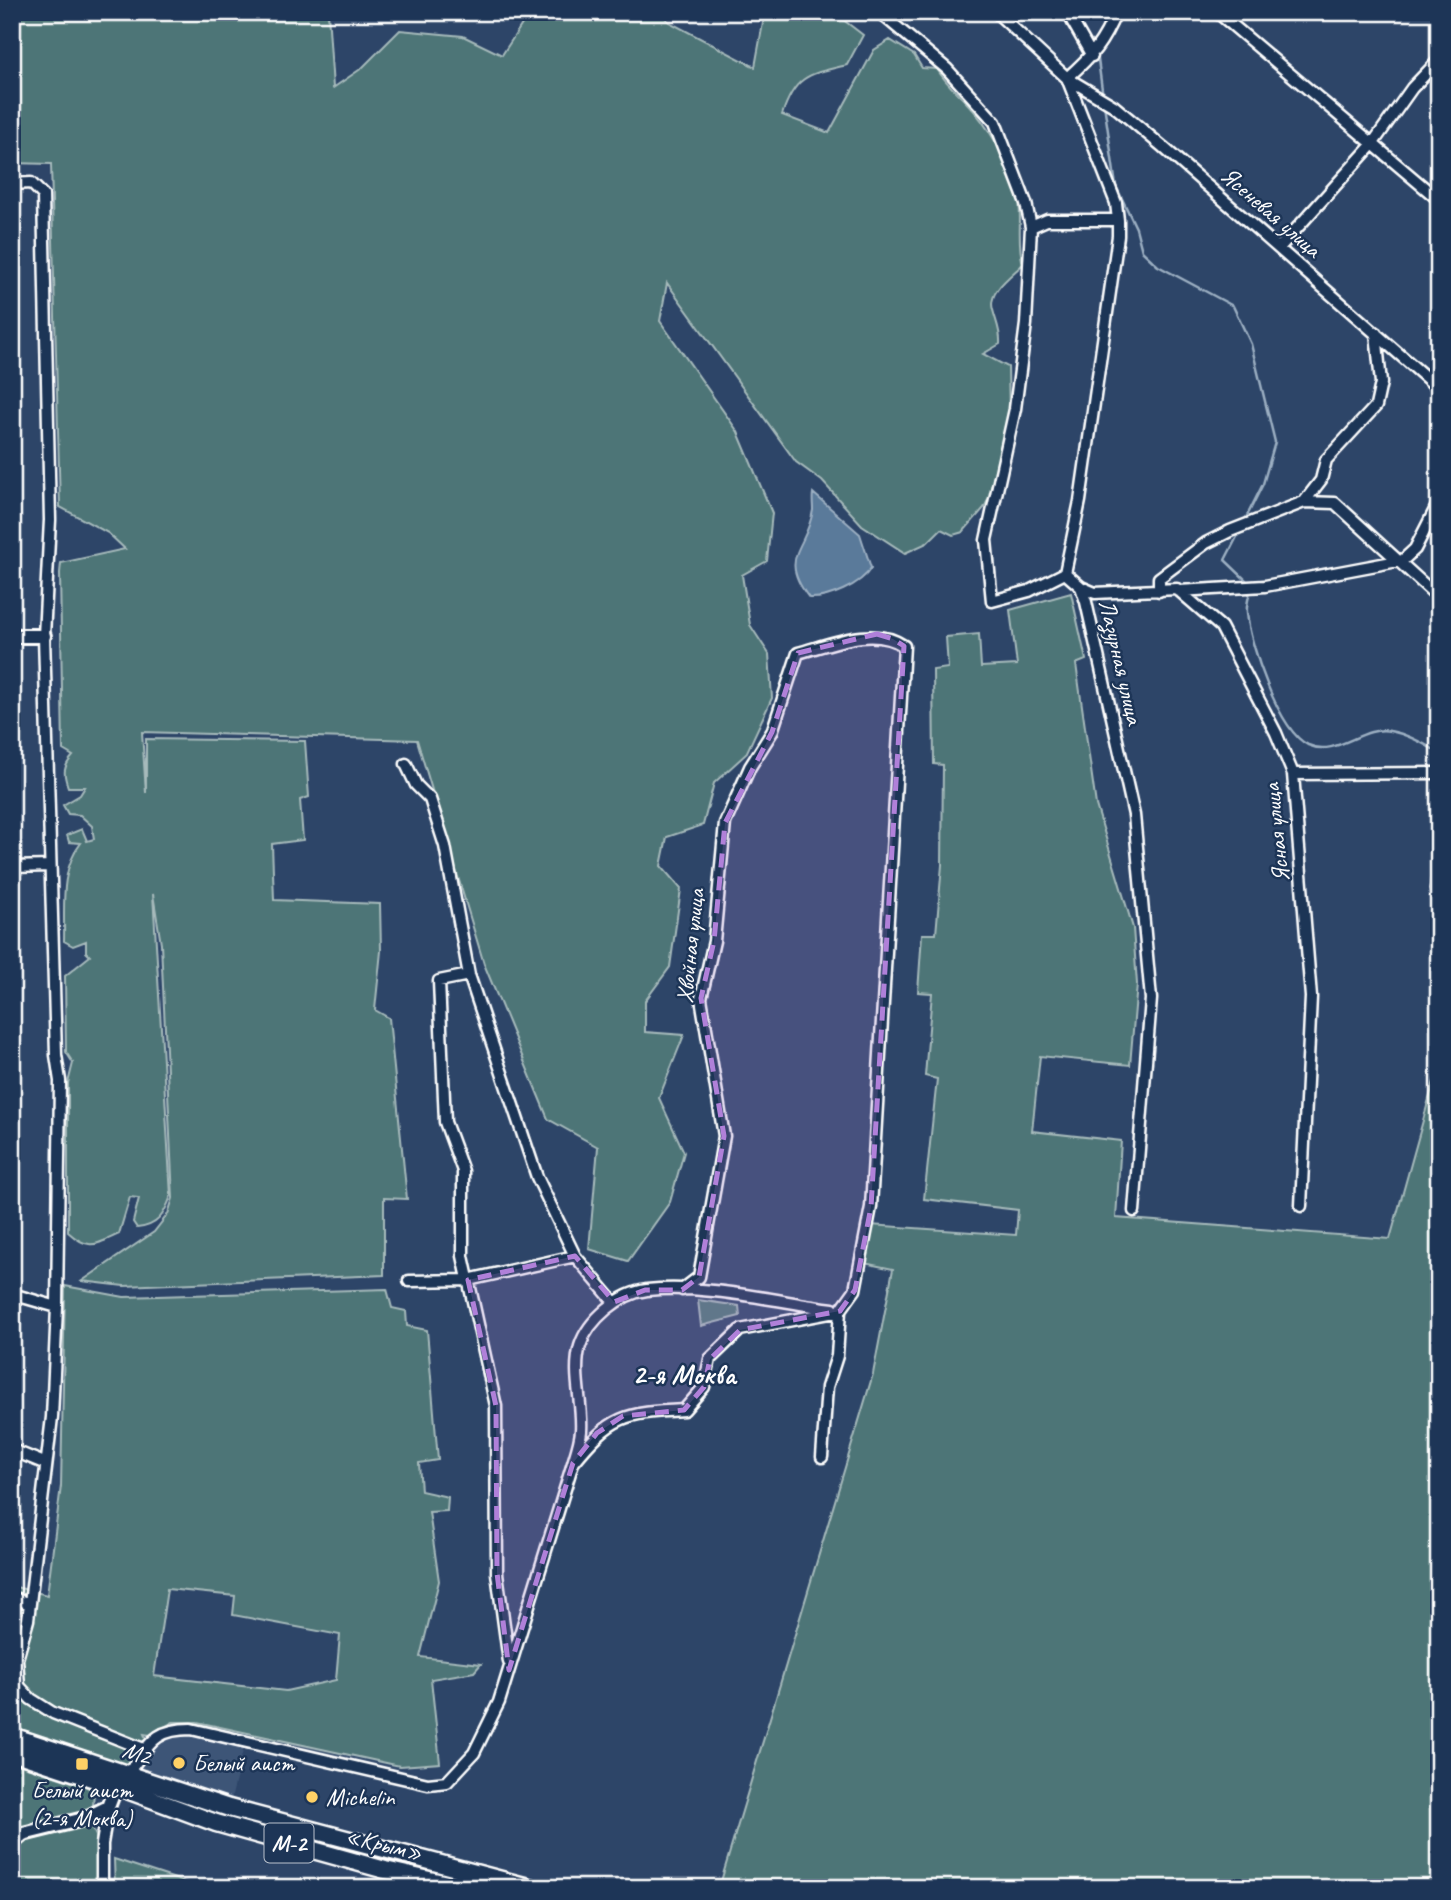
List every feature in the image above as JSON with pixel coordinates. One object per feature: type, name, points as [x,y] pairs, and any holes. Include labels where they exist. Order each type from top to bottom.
[{"type":"highway","name":"М2","points":[[12,1736],[121,1780],[532,1888]]},
{"type":"highway","name":"«Крым»","points":[[12,1752],[121,1780],[216,1823],[385,1870],[465,1888]]},
{"type":"street","points":[[878,12],[947,69],[995,122],[1022,190],[1031,227],[1026,324],[1015,409],[986,540],[992,601],[1028,591],[1065,573],[1074,534],[1097,388],[1118,236],[1116,203],[1067,78],[996,12]]},
{"type":"street","points":[[1068,12],[1093,56]]},
{"type":"street","points":[[1067,78],[1093,56],[1111,28],[1116,12]]},
{"type":"street","points":[[1217,12],[1371,146],[1439,200]]},
{"type":"street","points":[[1280,247],[1371,146],[1412,88],[1439,60]]},
{"type":"street","name":"Ясеневая улица","points":[[1067,78],[1114,106],[1280,247],[1439,389]]},
{"type":"street","points":[[12,184],[31,183],[43,195],[50,520],[44,636],[56,1055],[60,1081],[57,1307],[52,1417],[44,1463],[29,1604],[17,1660],[19,1686],[31,1699],[53,1713],[146,1749]]},
{"type":"street","points":[[1031,227],[1047,220],[1118,220]]},
{"type":"street","points":[[1304,502],[1321,480],[1326,460],[1376,407],[1381,383],[1376,333]]},
{"type":"street","points":[[1159,591],[1159,578],[1206,543],[1304,502],[1335,503],[1439,598]]},
{"type":"street","points":[[1081,587],[1095,593],[1265,586],[1398,561],[1415,549],[1439,502]]},
{"type":"street","name":"Лазурная улица","points":[[1065,573],[1081,587],[1134,816],[1151,999],[1134,1211]]},
{"type":"street","name":"Ясная улица","points":[[1179,591],[1221,626],[1276,733],[1293,774],[1311,996],[1301,1206]]},
{"type":"street","name":"Хвойная улица","points":[[682,1290],[699,1277],[723,1136],[701,998],[714,941],[725,823],[750,767],[772,732],[798,653],[877,634],[904,646],[871,1207],[855,1290],[841,1311]]},
{"type":"street","points":[[12,636],[44,636]]},
{"type":"street","points":[[406,764],[416,785],[430,799],[445,846],[469,975],[537,1177],[575,1256],[614,1301]]},
{"type":"street","points":[[1293,774],[1439,773]]},
{"type":"street","points":[[12,867],[50,866]]},
{"type":"street","points":[[1439,867],[1436,889],[1439,909]]},
{"type":"street","points":[[469,975],[439,982],[445,1122],[463,1171],[463,1256],[496,1406],[497,1573],[509,1670]]},
{"type":"street","points":[[409,1281],[468,1280],[575,1256]]},
{"type":"street","points":[[102,1888],[102,1844],[108,1807],[121,1780],[158,1735],[170,1729],[191,1729],[247,1740],[428,1784],[447,1782],[474,1753],[499,1702],[573,1463],[581,1432],[577,1370],[580,1344],[614,1301],[645,1290],[682,1290],[841,1311]]},
{"type":"street","points":[[12,1294],[57,1307]]},
{"type":"street","points":[[822,1457],[827,1387],[837,1356],[841,1311]]},
{"type":"street","points":[[573,1463],[597,1433],[623,1416],[684,1410],[704,1387],[710,1359],[740,1330],[841,1311]]},
{"type":"street","points":[[12,1450],[44,1463]]},
{"type":"street","points":[[12,1597],[29,1604]]},
{"type":"street","points":[[12,1843],[23,1834],[84,1819],[108,1807]]},
{"type":"highlighted area","points":[[877,634],[893,639],[904,646],[878,1097],[871,1207],[855,1290],[840,1311],[740,1330],[710,1359],[704,1387],[684,1410],[623,1416],[597,1433],[573,1463],[509,1670],[497,1573],[496,1406],[468,1280],[575,1256],[614,1302],[645,1290],[682,1290],[699,1277],[724,1136],[701,998],[714,941],[725,823],[772,732],[798,653]]},
{"type":"shaded area","points":[[813,493],[860,534],[871,568],[860,580],[843,590],[809,598],[795,572],[795,562],[810,524]]},
{"type":"shaded area","points":[[173,1722],[197,1722],[247,1734],[229,1808],[216,1823],[113,1793],[126,1765],[150,1735]]},
{"type":"green space","points":[[12,12],[328,12],[333,88],[362,68],[400,30],[463,36],[502,55],[530,12],[660,12],[669,22],[755,67],[765,12],[833,12],[863,35],[847,65],[813,74],[798,84],[782,115],[829,133],[874,50],[890,40],[914,55],[922,68],[937,69],[974,110],[1004,157],[1018,194],[1023,264],[1001,285],[993,297],[1000,344],[983,354],[1008,367],[1009,414],[998,480],[984,508],[963,532],[953,535],[941,529],[927,543],[905,553],[862,525],[822,481],[796,462],[667,283],[660,321],[738,432],[772,513],[767,561],[742,575],[750,625],[769,654],[772,698],[746,754],[714,783],[703,825],[667,837],[661,866],[681,889],[670,967],[645,1001],[645,1032],[684,1035],[659,1098],[684,1152],[670,1202],[628,1261],[589,1249],[598,1147],[548,1119],[484,964],[417,740],[142,732],[146,793],[146,739],[305,741],[309,797],[300,800],[303,840],[272,844],[274,900],[380,904],[381,951],[375,1010],[389,1018],[407,1199],[384,1198],[384,1275],[124,1286],[82,1281],[154,1232],[168,1214],[173,1198],[161,944],[153,894],[171,1196],[166,1209],[155,1222],[137,1228],[133,1222],[139,1198],[130,1197],[119,1234],[98,1243],[87,1244],[68,1232],[68,1083],[73,1063],[66,1052],[65,976],[90,956],[86,952],[86,941],[73,946],[64,941],[64,903],[69,865],[81,843],[69,842],[67,835],[82,829],[87,841],[94,839],[92,826],[80,815],[68,814],[63,805],[80,795],[85,787],[68,787],[65,774],[67,764],[73,756],[63,750],[60,573],[61,563],[125,549],[108,533],[60,507],[51,164],[12,163]]},
{"type":"green space","points":[[1071,593],[1086,660],[1076,664],[1096,805],[1133,928],[1137,984],[1130,1065],[1040,1056],[1032,1131],[1121,1141],[1116,1218],[1390,1239],[1439,1063],[1439,1888],[719,1888],[873,1374],[893,1269],[864,1263],[870,1225],[1016,1235],[1018,1210],[924,1199],[937,1079],[925,1076],[932,993],[918,992],[922,934],[936,934],[942,865],[943,765],[934,764],[933,670],[948,668],[946,637],[979,634],[981,667],[1017,665],[1010,610]]},
{"type":"green space","points":[[65,1286],[124,1297],[387,1289],[392,1308],[406,1311],[407,1326],[427,1330],[438,1460],[419,1463],[421,1491],[448,1497],[447,1511],[429,1512],[439,1581],[420,1657],[481,1664],[474,1672],[431,1679],[440,1763],[400,1766],[197,1722],[173,1722],[150,1735],[144,1734],[147,1741],[126,1765],[112,1773],[12,1738],[12,1586],[47,1595],[61,1486]],"holes":[[[167,1589],[235,1596],[233,1615],[340,1635],[336,1680],[286,1691],[154,1676]]]},
{"type":"green space","points":[[698,1300],[739,1306],[740,1316],[701,1326]]},
{"type":"green space","points":[[12,1762],[87,1787],[94,1792],[93,1806],[87,1811],[12,1836]]},
{"type":"green space","points":[[91,1825],[96,1836],[96,1888],[12,1888],[12,1856],[20,1843]]},
{"type":"green space","points":[[114,1859],[203,1888],[115,1888]]},
{"type":"waterway","points":[[1097,52],[1103,97]]},
{"type":"waterway","points":[[1104,104],[1116,186],[1136,228],[1142,251],[1158,266],[1233,306],[1251,344],[1275,442],[1263,484],[1244,522]]},
{"type":"waterway","points":[[1240,531],[1225,560],[1250,584]]},
{"type":"waterway","points":[[1250,591],[1247,612],[1253,644],[1276,705],[1297,737],[1308,745],[1319,748],[1339,745],[1369,732],[1390,731],[1402,734],[1439,753]]},
{"type":"place","name":"Белый аист","points":[[179,1763]]},
{"type":"place","name":"Белый аист (2-я Моква)","points":[[82,1764]]},
{"type":"place","name":"Michelin","points":[[312,1797]]},
{"type":"district","name":"2-я Моква","points":[[684,1374]]}]
